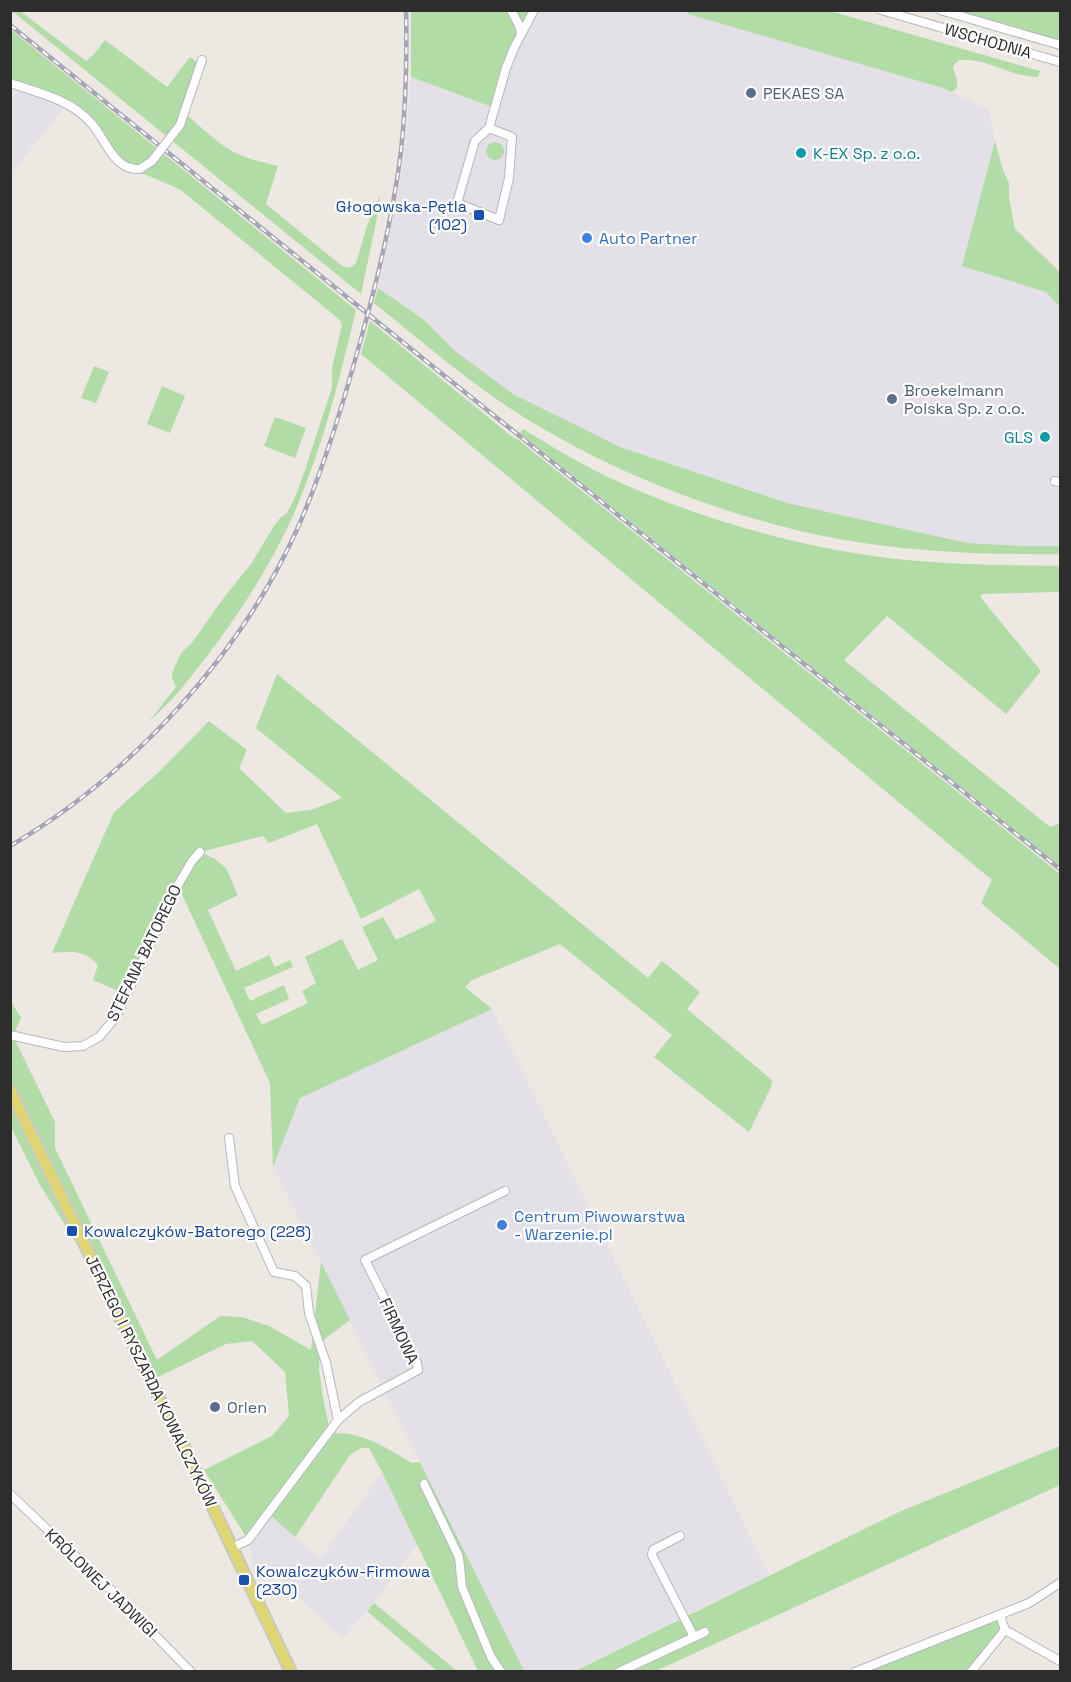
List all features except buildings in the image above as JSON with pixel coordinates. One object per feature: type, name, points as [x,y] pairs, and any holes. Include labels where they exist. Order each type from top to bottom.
[{"type":"main road","name":"JERZEGO I RYSZARDA KOWALCZYKÓW","points":[[10,1090],[291,1671]]},
{"type":"street","points":[[511,10],[521,34]]},
{"type":"street","points":[[489,129],[512,138],[509,178],[499,220],[457,203],[475,141],[489,129],[506,68],[534,10]]},
{"type":"street","name":"WSCHODNIA","points":[[881,10],[1060,62]]},
{"type":"street","name":"WSCHODNIA","points":[[940,10],[1060,45]]},
{"type":"street","points":[[10,83],[55,98],[74,108],[93,125],[111,154],[127,167],[140,169],[152,161],[180,125],[202,60]]},
{"type":"street","name":"STEFANA BATOREGO","points":[[10,1035],[64,1047],[83,1046],[99,1037],[116,1017],[178,885],[200,852]]},
{"type":"street","points":[[230,1138],[235,1186],[274,1272],[295,1276],[306,1286],[309,1313],[326,1363],[338,1420]]},
{"type":"street","name":"FIRMOWA","points":[[232,1548],[248,1540],[338,1420],[359,1402],[418,1370],[417,1363],[365,1260],[505,1191]]},
{"type":"street","points":[[424,1484],[459,1557],[462,1587],[491,1657],[501,1671]]},
{"type":"street","name":"KRÓLOWEJ JADWIGI","points":[[10,1494],[191,1671]]},
{"type":"street","points":[[680,1536],[653,1550],[652,1555],[694,1637]]},
{"type":"street","points":[[855,1671],[1029,1603],[1060,1583]]},
{"type":"street","points":[[1000,1615],[1005,1630],[1060,1661]]},
{"type":"street","points":[[971,1671],[1005,1630]]},
{"type":"street","points":[[619,1671],[705,1632]]},
{"type":"shaded area","points":[[534,11],[678,11],[943,88],[988,109],[995,141],[962,265],[1047,292],[1060,304],[1060,546],[967,543],[787,503],[620,447],[513,394],[455,351],[423,319],[378,288],[403,163],[411,77],[495,108],[504,74]]},
{"type":"shaded area","points":[[22,87],[67,104],[11,174],[11,101]]},
{"type":"shaded area","points":[[492,1009],[769,1575],[573,1671],[524,1671],[273,1167],[301,1097]]},
{"type":"shaded area","points":[[382,1472],[417,1545],[372,1605],[343,1638],[271,1573],[256,1580],[248,1540],[268,1513],[320,1559]]},
{"type":"green space","points":[[12,11],[20,11],[86,61],[105,40],[167,87],[190,57],[200,64],[183,112],[232,151],[278,166],[266,204],[346,268],[356,263],[367,226],[380,195],[361,294]]},
{"type":"green space","points":[[411,11],[534,11],[521,34],[495,108],[411,77]]},
{"type":"green space","points":[[688,11],[830,11],[1040,71],[1038,77],[1035,77],[980,62],[959,60],[953,66],[957,87],[952,92],[688,14]]},
{"type":"green space","points":[[940,11],[1060,11],[1060,45]]},
{"type":"green space","points":[[10,29],[356,310],[322,437],[305,486],[284,534],[260,579],[217,643],[181,689],[147,724],[176,687],[172,673],[181,653],[191,644],[251,564],[274,526],[287,513],[295,497],[332,387],[332,368],[342,325],[340,320],[182,191],[127,167],[74,108],[11,83]]},
{"type":"green space","points":[[995,141],[1009,183],[1009,198],[1015,229],[1060,272],[1060,307],[1046,292],[962,266]]},
{"type":"green space","points":[[495,142],[501,145],[504,151],[501,157],[495,160],[489,157],[486,151],[489,145]]},
{"type":"green space","points":[[378,288],[423,319],[455,351],[513,394],[620,447],[787,503],[967,543],[1060,546],[1060,554],[949,552],[839,539],[718,508],[640,478],[565,441],[489,394],[374,303]]},
{"type":"green space","points":[[370,321],[1060,874],[1060,969],[981,903],[992,880],[361,354]]},
{"type":"green space","points":[[94,366],[109,372],[96,403],[81,398]]},
{"type":"green space","points":[[162,386],[185,396],[170,433],[147,424]]},
{"type":"green space","points":[[275,417],[306,428],[295,458],[264,446]]},
{"type":"green space","points":[[523,429],[588,467],[645,493],[717,520],[793,541],[906,560],[1060,566],[1060,592],[981,594],[981,598],[1041,671],[1006,714],[887,616],[844,660],[1050,827],[1060,823],[1060,866],[520,433]]},
{"type":"green space","points":[[277,674],[648,978],[662,961],[700,992],[687,1009],[772,1080],[771,1087],[749,1132],[654,1057],[672,1035],[560,944],[472,980],[465,987],[492,1009],[300,1098],[273,1167],[270,1083],[178,886],[127,995],[93,980],[98,965],[88,956],[65,952],[52,953],[114,812],[158,773],[209,721],[247,750],[239,768],[286,813],[311,810],[342,798],[256,728]],"holes":[[[317,824],[361,919],[419,889],[436,921],[396,940],[383,917],[362,927],[378,960],[358,970],[342,939],[305,957],[316,983],[302,991],[308,1003],[262,1025],[256,1014],[289,999],[284,985],[250,1001],[244,988],[293,967],[290,960],[275,967],[269,955],[236,971],[208,910],[238,895],[226,868],[201,852],[263,836],[269,843]]]},
{"type":"green space","points":[[10,1000],[21,1018],[13,1036],[55,1122],[55,1148],[157,1360],[220,1316],[242,1317],[269,1326],[311,1350],[321,1262],[350,1320],[326,1338],[320,1346],[319,1369],[329,1427],[336,1433],[357,1436],[376,1443],[412,1463],[420,1462],[524,1671],[478,1671],[369,1448],[361,1448],[350,1455],[295,1537],[268,1513],[248,1540],[204,1470],[272,1436],[289,1416],[285,1372],[252,1341],[226,1344],[158,1377],[160,1383],[152,1384],[82,1252],[40,1185],[11,1127]]},
{"type":"green space","points":[[1060,1446],[1060,1485],[656,1671],[573,1672],[899,1512]]},
{"type":"green space","points":[[374,1603],[457,1671],[437,1671],[367,1611]]},
{"type":"green space","points":[[1000,1615],[1005,1630],[971,1671],[868,1672],[864,1668]]},
{"type":"railway","points":[[10,846],[55,817],[99,784],[179,707],[215,665],[247,620],[275,573],[299,525],[346,392],[389,225],[403,134],[406,10]]},
{"type":"railway","points":[[10,25],[1060,869]]},
{"type":"place","name":"PEKAES SA","points":[[751,93]]},
{"type":"place","name":"K-EX Sp. z o.o.","points":[[801,153]]},
{"type":"place","name":"Głogowska-Pętla (102)","points":[[479,215]]},
{"type":"place","name":"Auto Partner","points":[[587,238]]},
{"type":"place","name":"Broekelmann Polska Sp. z o.o.","points":[[892,399]]},
{"type":"place","name":"GLS","points":[[1045,437]]},
{"type":"place","name":"Centrum Piwowarstwa - Warzenie.pl","points":[[502,1225]]},
{"type":"place","name":"Kowalczyków-Batorego (228)","points":[[72,1231]]},
{"type":"place","name":"Orlen","points":[[215,1407]]},
{"type":"place","name":"Kowalczyków-Firmowa (230)","points":[[244,1580]]}]
